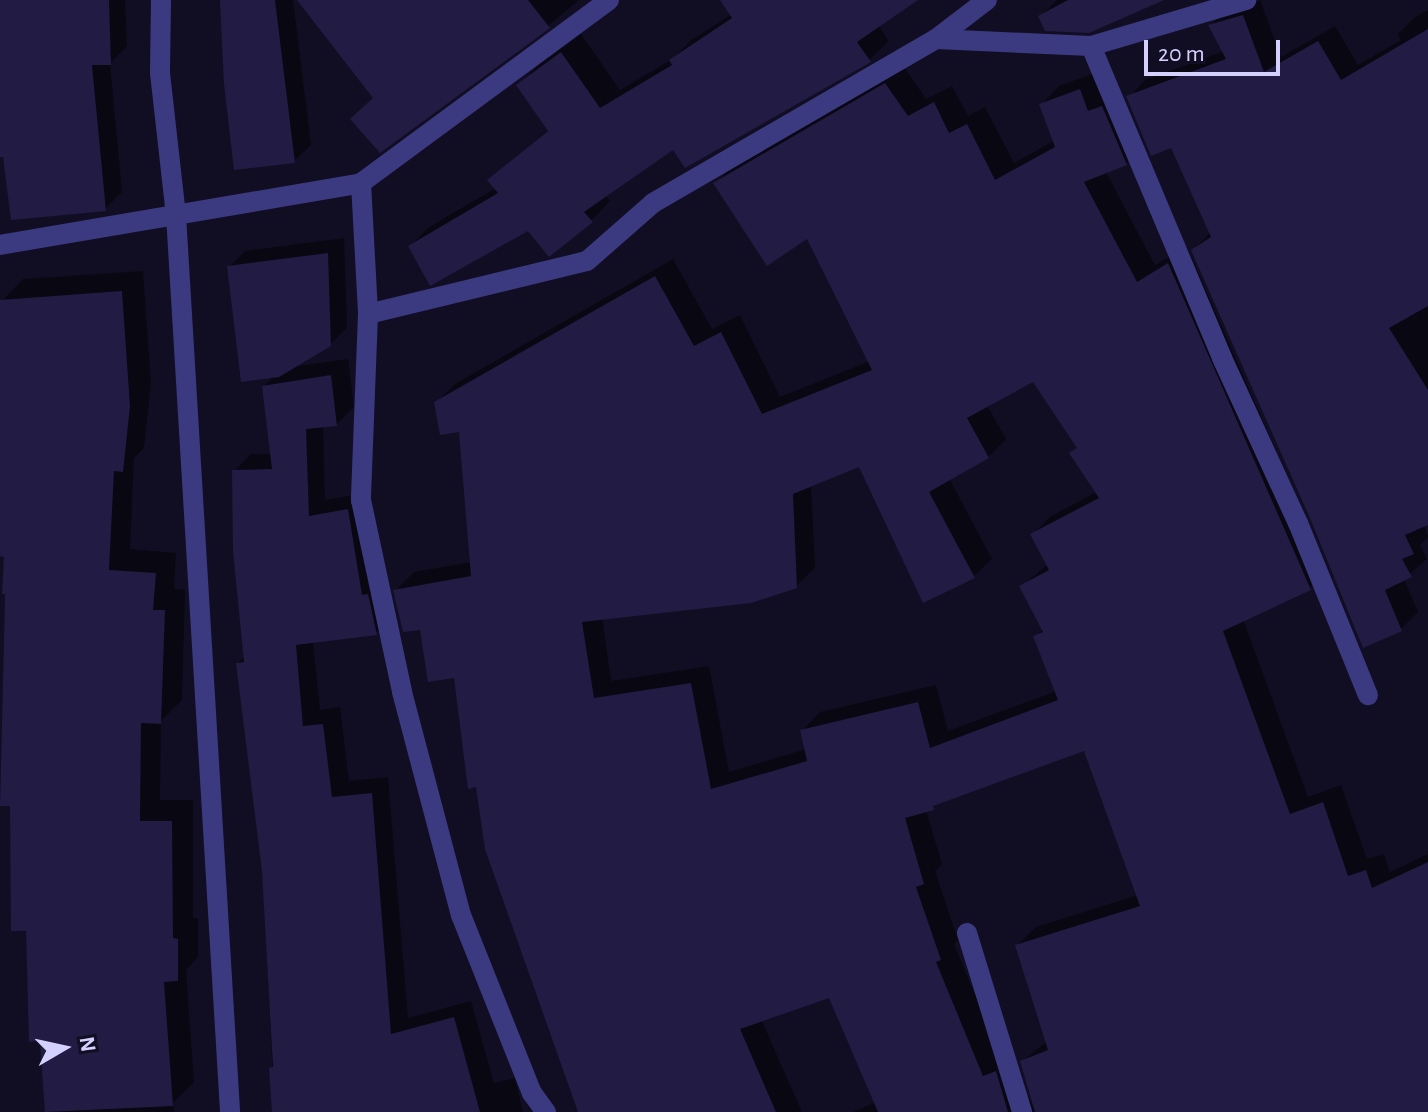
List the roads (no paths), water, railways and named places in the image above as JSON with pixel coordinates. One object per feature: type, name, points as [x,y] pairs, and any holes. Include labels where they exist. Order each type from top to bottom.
[{"type":"street","points":[[161,0],[160,73],[176,215],[230,1112]]},
{"type":"street","points":[[0,245],[361,183],[609,0]]},
{"type":"street","points":[[368,314],[587,261],[653,203],[936,39],[987,0]]},
{"type":"street","points":[[936,39],[1091,46],[1246,0]]},
{"type":"street","points":[[1091,46],[1222,358],[1298,523],[1368,695]]},
{"type":"street","points":[[361,183],[368,314],[361,500],[402,692],[461,915],[532,1093],[546,1112]]},
{"type":"street","points":[[967,933],[1022,1112]]}]
